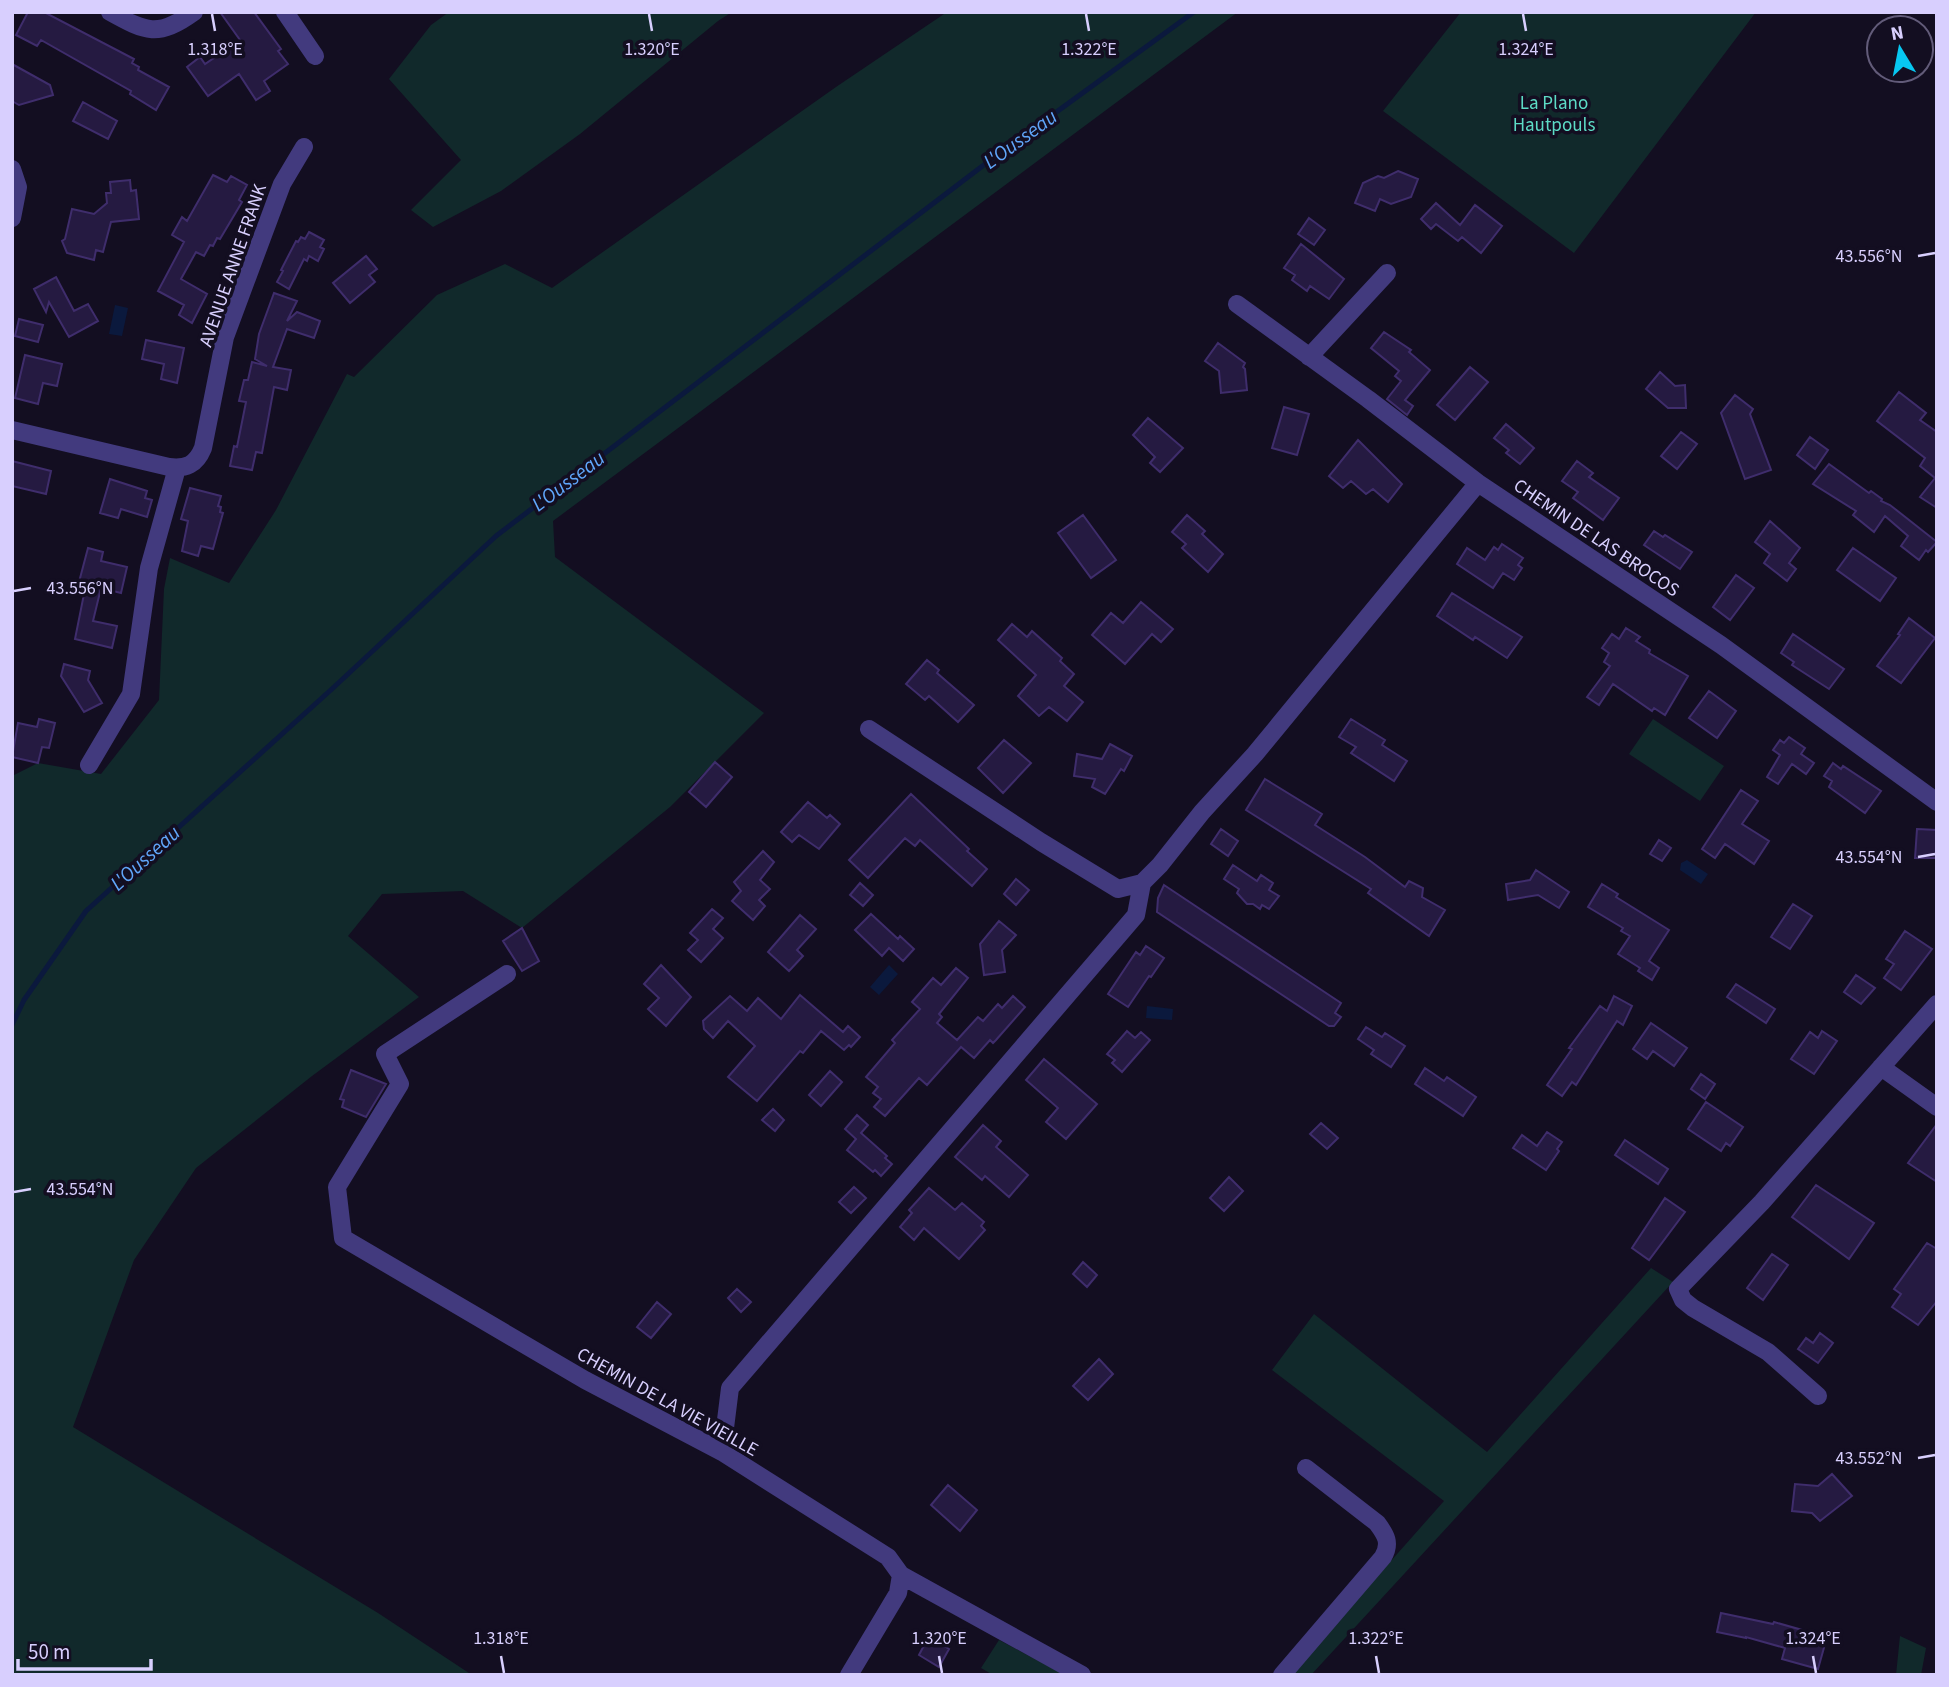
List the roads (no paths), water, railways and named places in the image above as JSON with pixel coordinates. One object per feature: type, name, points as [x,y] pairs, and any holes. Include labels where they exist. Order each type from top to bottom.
[{"type":"street","points":[[110,12],[139,28],[151,31],[176,25],[194,12]]},
{"type":"street","points":[[285,12],[315,57]]},
{"type":"street","name":"AVENUE ANNE FRANK","points":[[177,468],[191,466],[199,457],[225,337],[282,184],[304,147]]},
{"type":"street","points":[[12,169],[18,187],[12,218]]},
{"type":"street","points":[[1309,357],[1387,273]]},
{"type":"street","name":"CHEMIN DE LAS BROCOS","points":[[1237,304],[1478,483],[1721,645],[1937,802]]},
{"type":"street","points":[[12,430],[177,468],[149,568],[131,694],[89,765]]},
{"type":"street","points":[[869,729],[1118,889],[1142,883],[1160,865],[1202,811],[1255,754],[1478,483]]},
{"type":"street","points":[[722,1452],[730,1388],[1136,915],[1142,883]]},
{"type":"street","name":"CHEMIN DE LA VIE VIEILLE","points":[[508,974],[385,1054],[400,1084],[337,1187],[343,1238],[585,1380],[722,1452],[888,1558],[901,1575],[1082,1675]]},
{"type":"street","points":[[1818,1396],[1768,1352],[1693,1308],[1683,1300],[1678,1289],[1762,1202],[1937,1004]]},
{"type":"street","points":[[1881,1068],[1937,1107]]},
{"type":"street","points":[[1282,1675],[1388,1549],[1385,1533],[1377,1523],[1306,1468]]},
{"type":"street","points":[[849,1675],[898,1593],[902,1584],[901,1575]]},
{"type":"water","points":[[115,305],[128,308],[122,336],[109,334]]},
{"type":"water","points":[[1687,860],[1708,874],[1701,884],[1680,870],[1681,863]]},
{"type":"water","points":[[889,965],[898,974],[879,995],[870,987]]},
{"type":"water","points":[[1147,1006],[1173,1009],[1172,1020],[1146,1018]]},
{"type":"waterway","name":"L'Ousseau","points":[[12,1025],[24,1000],[86,911],[333,688],[496,536],[993,158],[1194,12]]},
{"type":"park label","name":"La Plano Hautpouls","points":[[1554,113]]}]
